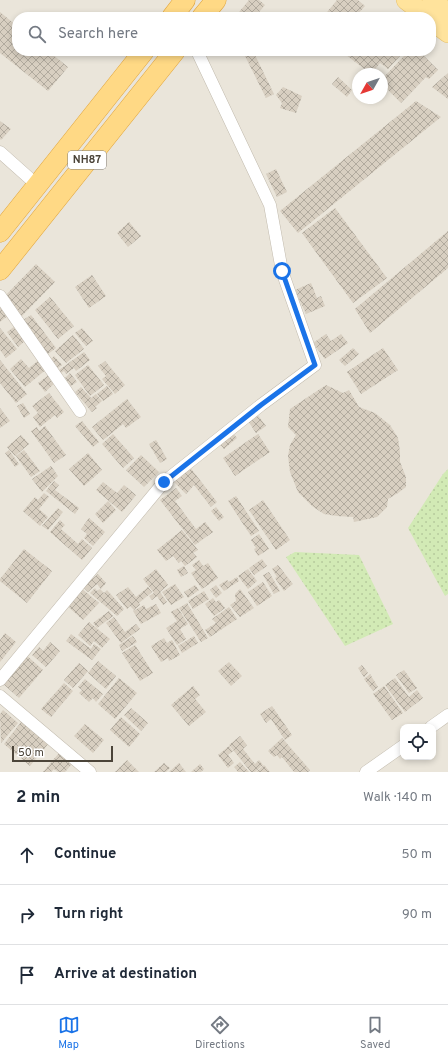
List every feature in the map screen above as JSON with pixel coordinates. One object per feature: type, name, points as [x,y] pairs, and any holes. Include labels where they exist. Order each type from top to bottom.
[{"type":"highway","points":[[176,12],[185,0]]},
{"type":"highway","points":[[206,12],[216,0]]},
{"type":"highway","name":"NH87","points":[[0,232],[140,56]]},
{"type":"highway","name":"NH87","points":[[0,270],[171,56]]},
{"type":"main road","points":[[406,0],[422,12]]},
{"type":"main road","points":[[432,0],[448,13]]},
{"type":"main road","points":[[436,24],[448,33]]},
{"type":"street","points":[[0,680],[164,482],[261,405],[315,365],[282,271],[270,205],[198,56]]},
{"type":"street","points":[[0,152],[37,185]]},
{"type":"street","points":[[0,296],[80,411]]},
{"type":"street","points":[[0,696],[90,772]]},
{"type":"street","points":[[435,724],[448,715]]},
{"type":"street","points":[[366,772],[400,748]]},
{"type":"shaded area","points":[[0,0],[448,0],[448,772],[0,772]]},
{"type":"green space","points":[[448,469],[448,594],[445,596],[408,528],[443,474]]},
{"type":"green space","points":[[295,552],[359,555],[393,624],[345,646],[286,557]]},
{"type":"building","points":[[249,0],[259,0],[265,5],[259,12],[239,12]]},
{"type":"building","points":[[337,0],[358,0],[365,6],[360,12],[327,12]]},
{"type":"building","points":[[0,12],[12,22],[12,56],[54,56],[68,67],[48,91],[0,53]]},
{"type":"building","points":[[245,56],[255,56],[274,94],[266,98]]},
{"type":"building","points":[[347,56],[400,56],[388,69],[380,63],[376,68],[363,68]]},
{"type":"building","points":[[404,56],[424,56],[438,70],[429,79],[426,77],[401,103],[388,90],[388,73]]},
{"type":"building","points":[[448,73],[448,99],[432,87]]},
{"type":"building","points":[[338,77],[352,90],[347,97],[332,84]]},
{"type":"building","points":[[283,87],[302,96],[296,113],[280,108],[282,103],[276,95]]},
{"type":"building","points":[[416,101],[441,117],[298,233],[280,211]]},
{"type":"building","points":[[0,121],[11,129],[1,140],[0,139]]},
{"type":"building","points":[[276,169],[287,192],[277,197],[266,174]]},
{"type":"building","points":[[335,208],[387,278],[353,303],[302,233]]},
{"type":"building","points":[[129,222],[141,236],[128,247],[117,233]]},
{"type":"building","points":[[448,231],[448,268],[370,333],[355,309]]},
{"type":"building","points":[[36,264],[55,282],[22,316],[3,298]]},
{"type":"building","points":[[92,275],[106,296],[89,308],[75,287]]},
{"type":"building","points":[[311,283],[317,298],[321,296],[325,306],[306,314],[295,290]]},
{"type":"building","points":[[50,297],[74,326],[58,339],[35,310]]},
{"type":"building","points":[[0,306],[10,314],[0,322]]},
{"type":"building","points":[[31,315],[56,348],[48,354],[23,320]]},
{"type":"building","points":[[15,326],[26,340],[18,347],[7,332]]},
{"type":"building","points":[[0,328],[17,349],[6,358],[0,350]]},
{"type":"building","points":[[82,328],[93,341],[86,346],[75,333]]},
{"type":"building","points":[[326,334],[331,341],[341,334],[348,343],[325,359],[313,343]]},
{"type":"building","points":[[73,335],[84,349],[66,363],[55,351]]},
{"type":"building","points":[[353,348],[359,354],[345,366],[339,360]]},
{"type":"building","points":[[383,348],[398,370],[361,394],[347,372]]},
{"type":"building","points":[[84,352],[90,360],[76,371],[74,368],[66,374],[64,371],[61,373],[59,370]]},
{"type":"building","points":[[54,356],[62,365],[58,368],[51,359]]},
{"type":"building","points":[[21,359],[29,368],[40,359],[48,368],[25,387],[10,369]]},
{"type":"building","points":[[0,360],[27,394],[16,403],[0,383]]},
{"type":"building","points":[[105,361],[125,385],[115,394],[102,379],[106,376],[98,366]]},
{"type":"building","points":[[88,365],[104,385],[90,396],[75,375]]},
{"type":"building","points":[[70,373],[77,382],[71,386],[65,378]]},
{"type":"building","points":[[50,374],[56,382],[45,392],[38,383]]},
{"type":"building","points":[[326,385],[343,393],[349,390],[359,407],[375,413],[390,425],[398,438],[400,462],[406,477],[406,487],[388,499],[387,507],[377,517],[354,522],[353,517],[324,514],[312,506],[298,492],[290,472],[288,456],[290,445],[296,435],[288,427],[290,409]]},
{"type":"building","points":[[107,386],[113,394],[103,401],[97,394]]},
{"type":"building","points":[[81,387],[91,398],[96,394],[102,401],[92,412],[75,392]]},
{"type":"building","points":[[49,393],[64,412],[57,418],[55,415],[40,427],[33,417],[38,413],[32,406]]},
{"type":"building","points":[[127,399],[141,417],[126,428],[123,424],[103,440],[92,427]]},
{"type":"building","points":[[23,403],[30,414],[24,418],[17,406]]},
{"type":"building","points":[[0,408],[10,421],[0,428]]},
{"type":"building","points":[[257,414],[266,426],[256,433],[248,421]]},
{"type":"building","points":[[82,421],[99,442],[93,447],[75,426]]},
{"type":"building","points":[[45,426],[66,455],[54,463],[31,431],[37,427],[39,431]]},
{"type":"building","points":[[231,431],[237,438],[224,449],[218,442]]},
{"type":"building","points":[[113,434],[134,458],[123,468],[102,444]]},
{"type":"building","points":[[258,434],[270,452],[235,476],[223,458]]},
{"type":"building","points":[[21,435],[29,444],[15,456],[7,447]]},
{"type":"building","points":[[156,440],[167,459],[160,463],[149,444]]},
{"type":"building","points":[[9,450],[19,464],[15,467],[5,453]]},
{"type":"building","points":[[24,450],[40,471],[31,477],[16,456]]},
{"type":"building","points":[[88,453],[102,470],[84,486],[69,469]]},
{"type":"building","points":[[141,455],[159,472],[144,487],[126,470]]},
{"type":"building","points":[[51,466],[58,476],[42,492],[32,479]]},
{"type":"building","points":[[189,466],[217,502],[211,507],[194,485],[186,494],[172,480]]},
{"type":"building","points":[[54,481],[59,485],[55,490],[79,508],[75,514],[46,491]]},
{"type":"building","points":[[103,482],[117,493],[124,485],[136,495],[122,512],[96,490]]},
{"type":"building","points":[[176,488],[182,496],[175,501],[196,529],[205,522],[213,532],[195,545],[160,500]]},
{"type":"building","points":[[44,493],[49,497],[39,509],[48,517],[40,526],[23,511],[35,497],[38,500]]},
{"type":"building","points":[[236,496],[259,531],[251,536],[228,501]]},
{"type":"building","points":[[263,500],[290,540],[276,550],[249,510]]},
{"type":"building","points":[[108,501],[116,510],[103,523],[95,514]]},
{"type":"building","points":[[216,507],[224,517],[219,521],[211,511]]},
{"type":"building","points":[[58,508],[63,512],[48,530],[42,526]]},
{"type":"building","points":[[89,518],[105,532],[93,546],[84,538],[87,534],[81,529]]},
{"type":"building","points":[[60,520],[65,525],[61,529],[78,544],[82,539],[92,548],[82,560],[50,532]]},
{"type":"building","points":[[182,530],[198,550],[193,553],[197,557],[185,566],[181,561],[179,563],[173,556],[166,561],[157,550]]},
{"type":"building","points":[[259,534],[269,549],[258,556],[254,549],[256,548],[251,540]]},
{"type":"building","points":[[24,549],[52,571],[27,603],[0,581]]},
{"type":"building","points":[[262,559],[267,566],[254,575],[249,568]]},
{"type":"building","points":[[199,560],[203,566],[208,563],[218,578],[202,589],[191,573],[196,570],[192,565]]},
{"type":"building","points":[[278,565],[293,584],[284,591],[275,578],[277,577],[272,569]]},
{"type":"building","points":[[184,566],[188,573],[181,577],[177,570]]},
{"type":"building","points":[[156,569],[168,585],[160,592],[167,602],[163,605],[157,596],[152,600],[149,596],[154,593],[143,579]]},
{"type":"building","points":[[248,569],[257,581],[248,589],[238,576]]},
{"type":"building","points":[[269,572],[280,591],[274,594],[263,575]]},
{"type":"building","points":[[98,574],[106,583],[101,589],[97,584],[88,592],[83,587]]},
{"type":"building","points":[[237,577],[239,581],[224,591],[219,585],[227,580],[229,582]]},
{"type":"building","points":[[263,582],[272,596],[257,606],[248,592]]},
{"type":"building","points":[[175,584],[184,597],[171,605],[162,592]]},
{"type":"building","points":[[195,585],[199,590],[188,598],[184,592]]},
{"type":"building","points":[[216,585],[222,593],[216,598],[210,590]]},
{"type":"building","points":[[128,587],[136,597],[148,587],[152,592],[139,603],[140,605],[134,610],[130,606],[127,609],[116,595]]},
{"type":"building","points":[[81,588],[99,603],[83,620],[66,605]]},
{"type":"building","points":[[95,588],[97,591],[100,589],[104,593],[107,590],[124,609],[117,616],[90,593]]},
{"type":"building","points":[[240,589],[254,608],[240,617],[230,605],[236,601],[235,594]]},
{"type":"building","points":[[204,591],[209,599],[193,609],[188,601]]},
{"type":"building","points":[[213,598],[216,602],[219,600],[225,608],[214,616],[205,604]]},
{"type":"building","points":[[187,603],[208,638],[201,642],[179,608]]},
{"type":"building","points":[[156,604],[161,613],[141,624],[133,611],[144,605],[146,609]]},
{"type":"building","points":[[229,607],[237,619],[210,637],[205,630],[216,623],[212,619]]},
{"type":"building","points":[[178,608],[188,624],[180,629],[186,639],[177,645],[166,628],[177,621],[171,612]]},
{"type":"building","points":[[109,611],[113,616],[97,628],[93,623]]},
{"type":"building","points":[[114,617],[125,632],[136,624],[140,629],[121,643],[106,623]]},
{"type":"building","points":[[89,622],[110,639],[102,648],[94,641],[90,646],[78,635]]},
{"type":"building","points":[[5,633],[16,642],[0,662],[0,640]]},
{"type":"building","points":[[71,634],[91,649],[94,644],[101,649],[92,660],[66,641]]},
{"type":"building","points":[[133,636],[137,642],[122,651],[119,645]]},
{"type":"building","points":[[194,636],[198,643],[182,653],[178,646]]},
{"type":"building","points":[[164,638],[167,643],[172,640],[180,655],[169,661],[168,658],[161,662],[151,646]]},
{"type":"building","points":[[50,642],[60,651],[46,667],[32,655],[39,647],[43,651]]},
{"type":"building","points":[[135,645],[153,673],[140,681],[122,653]]},
{"type":"building","points":[[25,654],[43,670],[19,698],[1,682]]},
{"type":"building","points":[[98,661],[116,676],[106,689],[88,673]]},
{"type":"building","points":[[229,662],[242,676],[231,686],[218,671]]},
{"type":"building","points":[[79,663],[88,671],[73,688],[64,680]]},
{"type":"building","points":[[362,665],[368,673],[364,677],[358,668]]},
{"type":"building","points":[[404,670],[417,688],[409,693],[396,675]]},
{"type":"building","points":[[370,674],[378,687],[373,691],[364,679]]},
{"type":"building","points":[[119,678],[137,693],[115,719],[98,704]]},
{"type":"building","points":[[395,678],[409,697],[417,690],[423,698],[405,712],[385,685]]},
{"type":"building","points":[[85,679],[103,694],[96,702],[93,698],[89,702],[79,693],[82,690],[78,687]]},
{"type":"building","points":[[64,683],[73,691],[51,717],[41,709]]},
{"type":"building","points":[[193,686],[200,695],[195,699],[206,712],[189,726],[171,705]]},
{"type":"building","points":[[384,686],[403,713],[392,720],[373,694]]},
{"type":"building","points":[[272,706],[292,735],[285,740],[271,719],[266,723],[260,714]]},
{"type":"building","points":[[131,708],[148,723],[141,731],[124,715]]},
{"type":"building","points":[[3,710],[18,723],[1,743],[0,714]]},
{"type":"building","points":[[121,717],[140,734],[129,747],[110,730]]},
{"type":"building","points":[[22,721],[49,743],[30,766],[4,744]]},
{"type":"building","points":[[85,724],[104,740],[93,753],[74,736]]},
{"type":"building","points":[[240,736],[247,745],[243,749],[255,764],[259,760],[263,765],[255,772],[251,772],[229,745]]},
{"type":"building","points":[[282,738],[310,770],[308,772],[294,772],[282,757],[280,759],[277,755],[274,757],[268,751]]},
{"type":"building","points":[[229,746],[233,751],[228,755],[234,763],[228,768],[218,755]]},
{"type":"building","points":[[59,753],[72,764],[65,772],[58,772],[54,769],[51,772],[43,772]]},
{"type":"building","points":[[127,760],[139,772],[115,772]]},
{"type":"building","points":[[240,762],[249,772],[238,772],[234,767]]},
{"type":"building","points":[[164,763],[170,768],[166,772],[154,772]]},
{"type":"building","points":[[179,763],[186,772],[169,772]]},
{"type":"building","points":[[200,764],[204,769],[201,772],[191,772]]},
{"type":"building","points":[[264,765],[270,772],[256,772]]},
{"type":"route","points":[[164,482],[261,405],[315,365],[282,271]]}]
